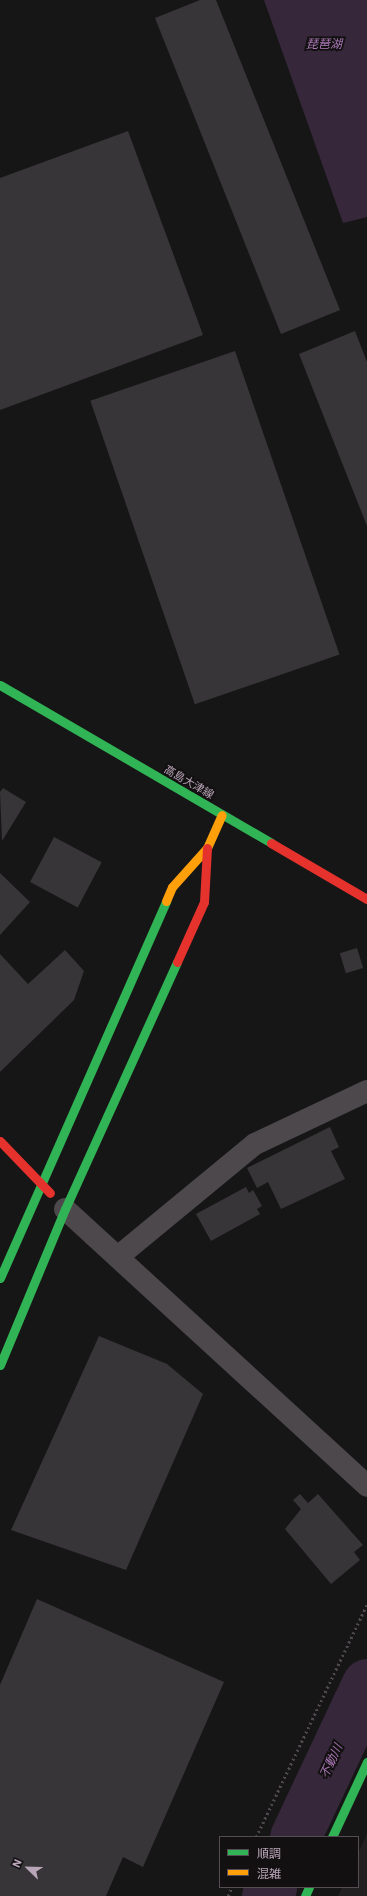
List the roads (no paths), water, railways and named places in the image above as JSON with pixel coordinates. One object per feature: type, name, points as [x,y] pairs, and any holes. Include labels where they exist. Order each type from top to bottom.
[{"type":"street","name":"高島大津線","points":[[0,685],[222,816],[367,899]]},
{"type":"street","points":[[0,1278],[172,887],[206,848],[222,816]]},
{"type":"street","points":[[0,1365],[65,1209],[204,902],[206,848]]},
{"type":"street","points":[[119,1256],[255,1144],[367,1091]]},
{"type":"street","points":[[0,1141],[65,1209],[119,1256],[367,1486]]},
{"type":"street","points":[[332,1836],[367,1762]]},
{"type":"water","name":"琵琶湖","points":[[264,0],[367,0],[367,217],[343,223]]},
{"type":"waterway","name":"不動川","points":[[295,1836],[367,1684]]},
{"type":"waterway","name":"不動川","points":[[267,1896],[271,1888]]}]
